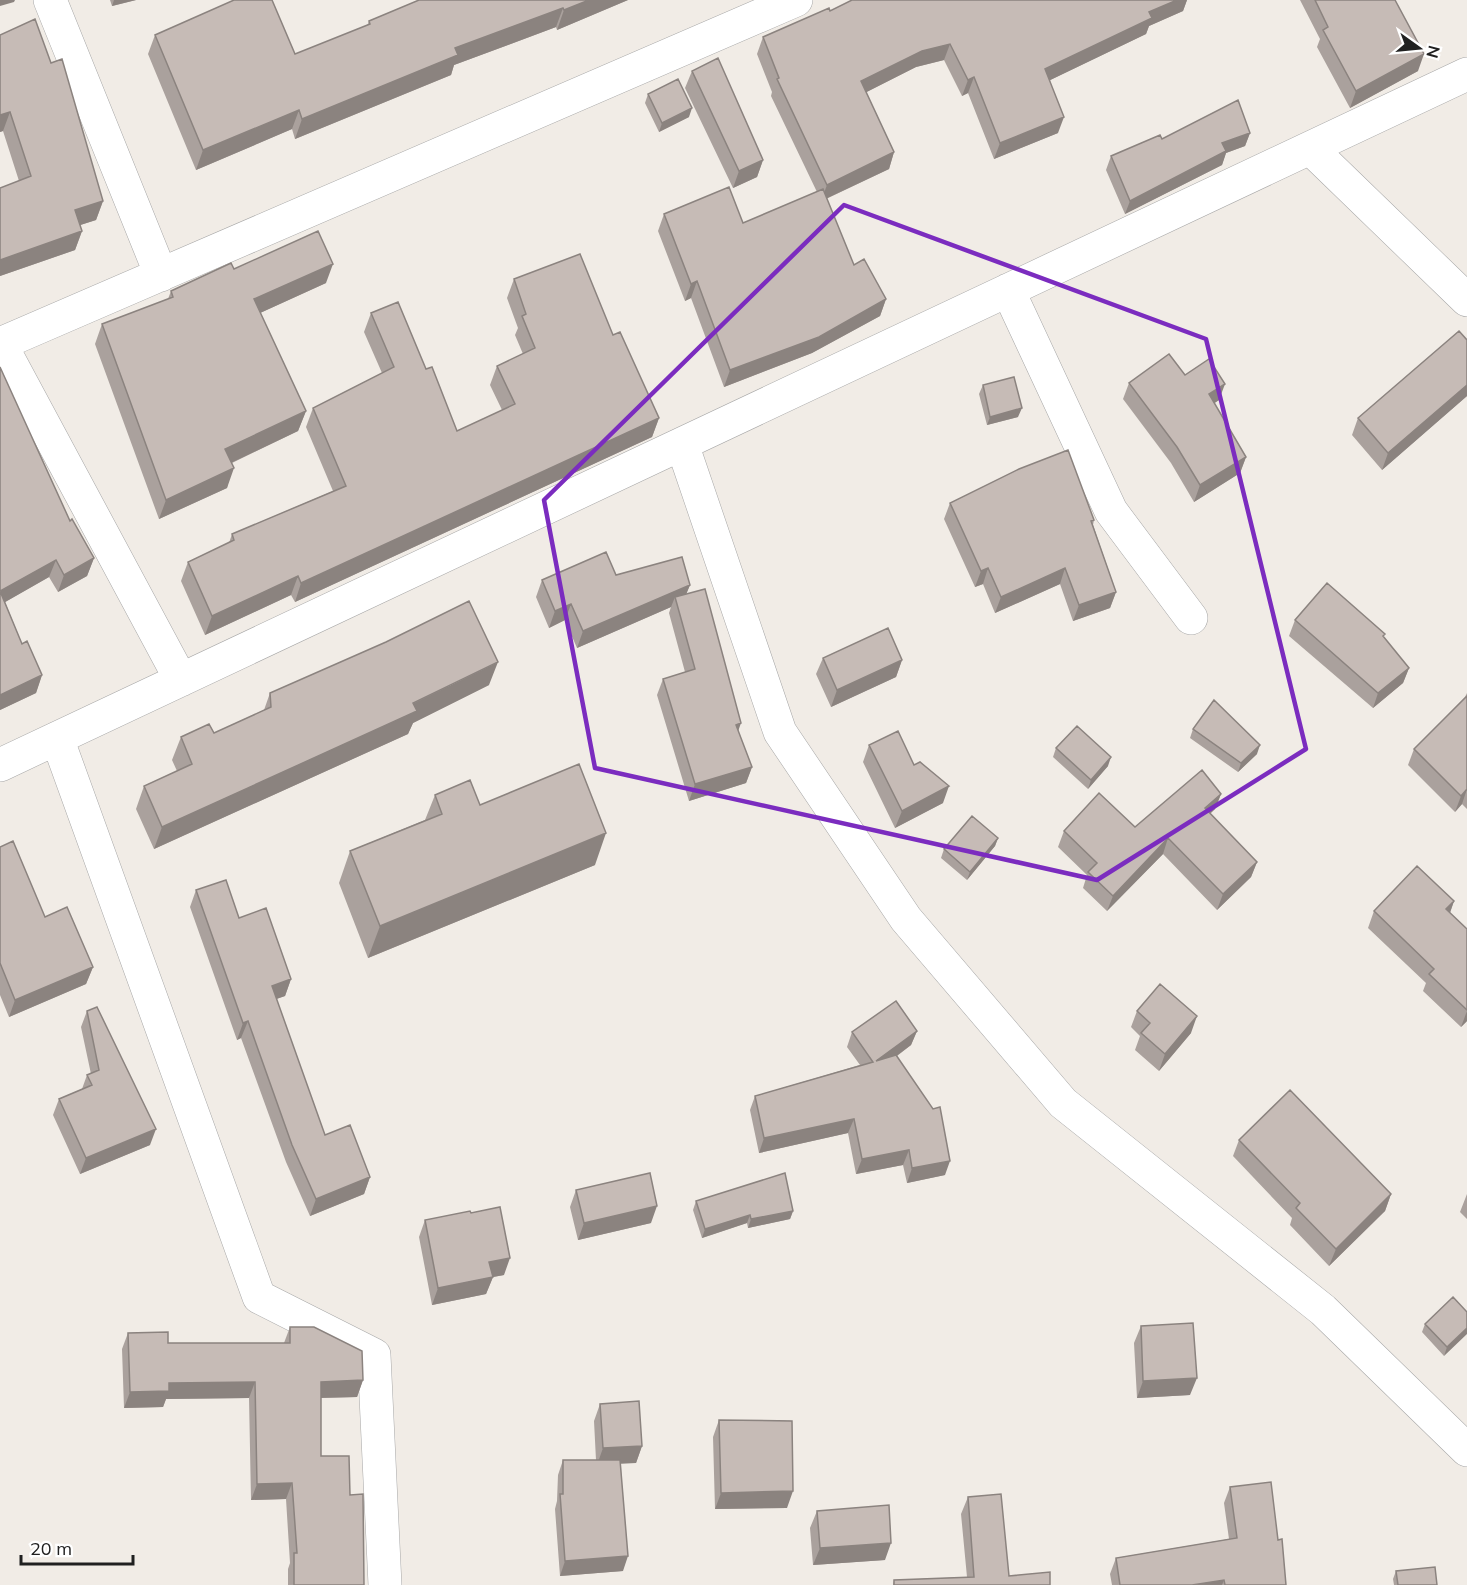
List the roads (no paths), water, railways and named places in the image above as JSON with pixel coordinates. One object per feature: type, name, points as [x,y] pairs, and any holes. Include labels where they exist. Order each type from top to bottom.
[{"type":"street","points":[[50,0],[161,275]]},
{"type":"street","points":[[181,680],[0,343],[796,0]]},
{"type":"street","points":[[0,765],[1467,74]]},
{"type":"street","points":[[1310,148],[1467,300]]},
{"type":"street","points":[[1008,290],[1111,511],[1191,618]]},
{"type":"street","points":[[682,444],[780,732],[906,919],[1063,1103],[1323,1310],[1467,1450]]},
{"type":"street","points":[[57,738],[259,1297],[374,1355],[385,1585]]}]
